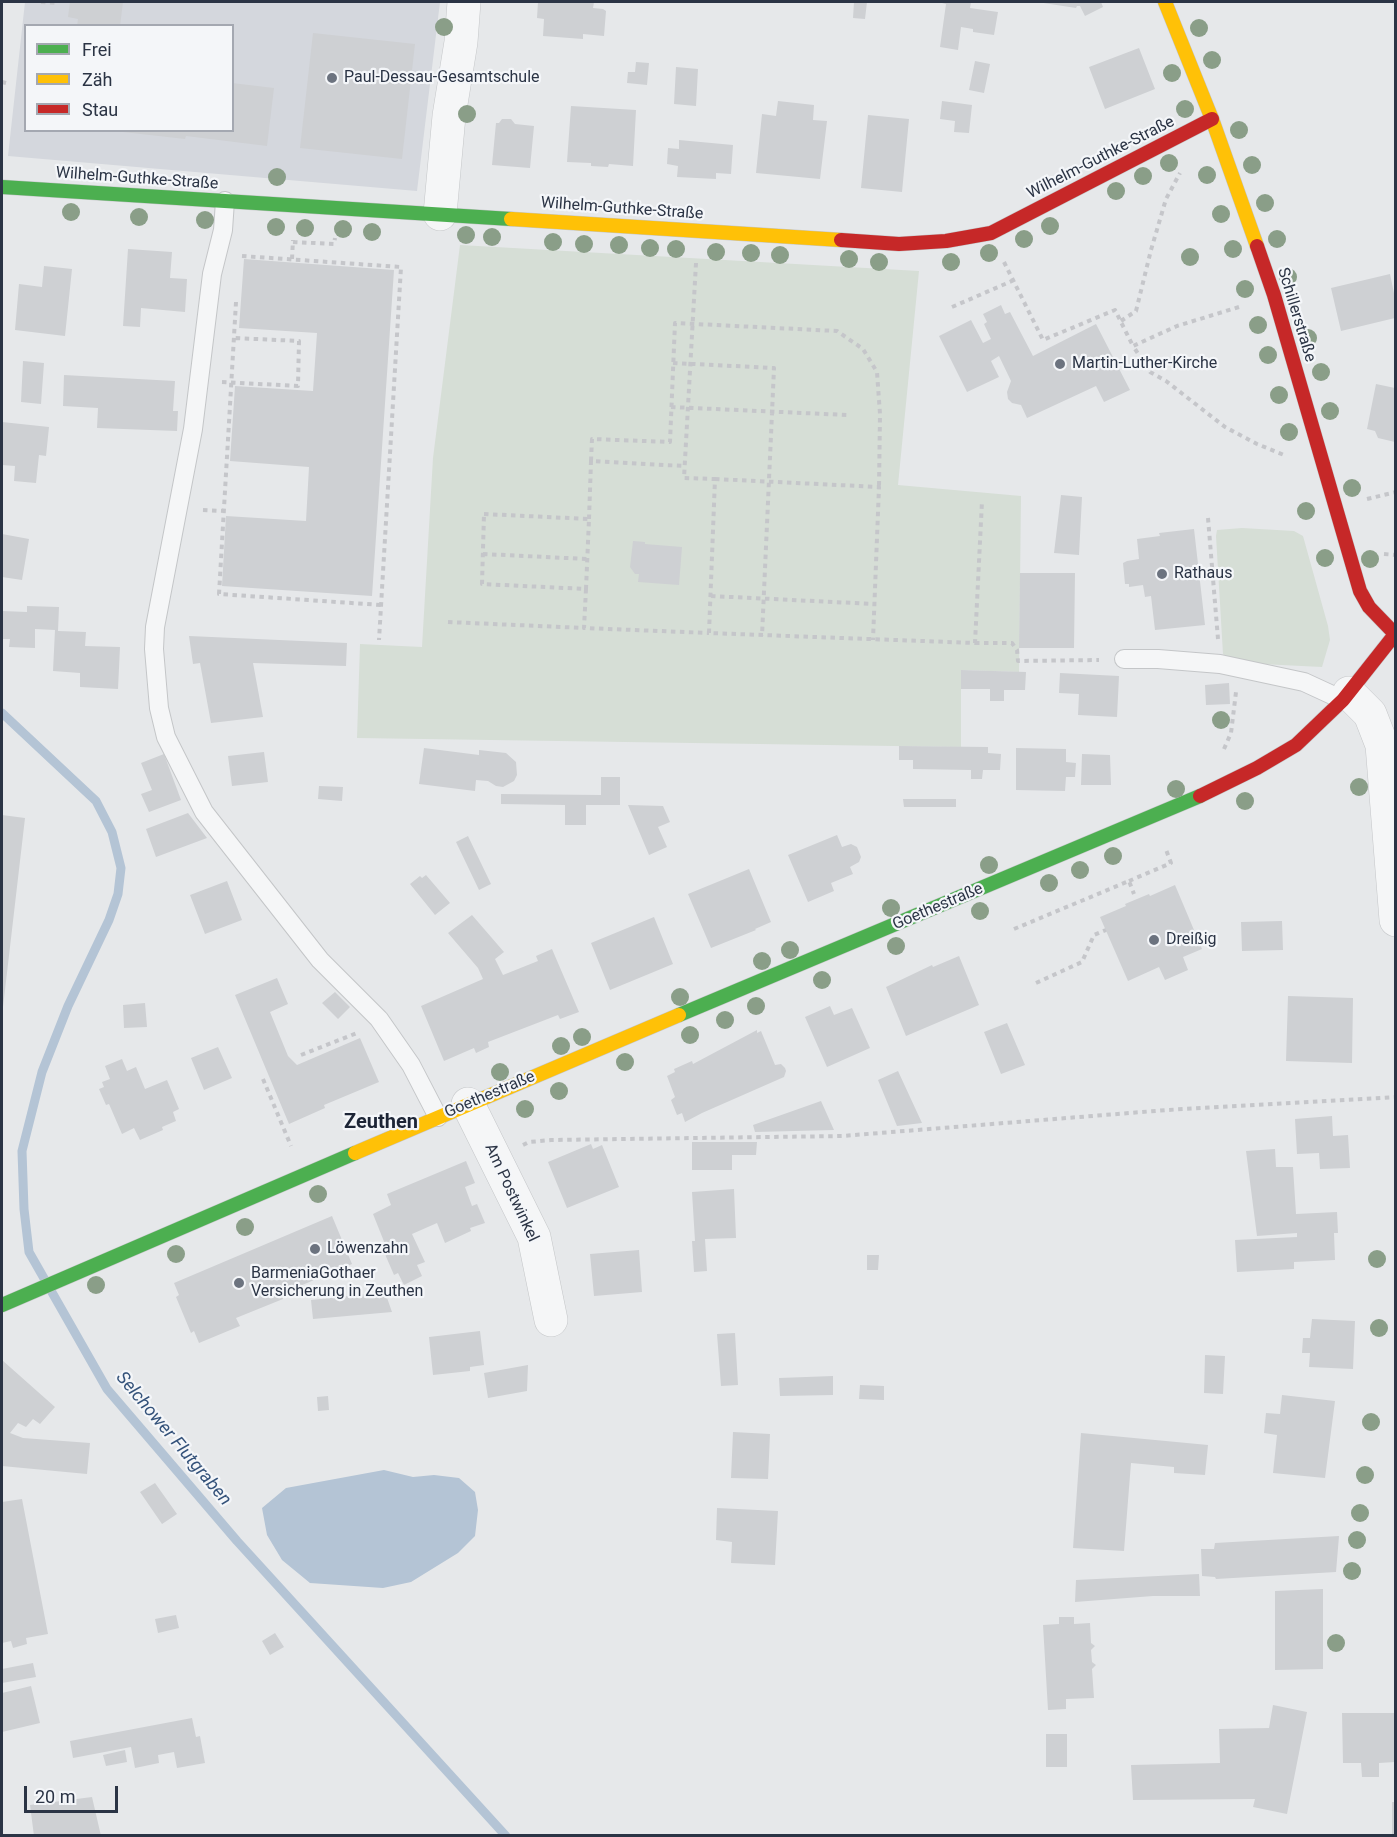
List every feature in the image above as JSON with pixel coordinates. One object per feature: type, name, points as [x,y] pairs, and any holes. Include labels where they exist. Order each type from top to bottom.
[{"type":"street","points":[[440,214],[449,116],[461,42],[464,2]]},
{"type":"street","name":"Schillerstraße","points":[[1165,2],[1212,119],[1274,295],[1360,591],[1369,607],[1395,634]]},
{"type":"street","name":"Wilhelm-Guthke-Straße","points":[[2,187],[899,244],[946,241],[991,233],[1212,119]]},
{"type":"street","name":"Goethestraße","points":[[2,1305],[468,1104],[1186,803],[1257,768],[1296,745],[1346,696],[1395,634]]},
{"type":"street","points":[[1346,696],[1370,714],[1382,745],[1395,920]]},
{"type":"street","name":"Am Postwinkel","points":[[468,1104],[534,1237],[551,1320]]},
{"type":"lane","name":"Goethestraße","points":[[225,201],[223,230],[212,274],[193,429],[159,598],[154,649],[159,708],[166,737],[204,812],[320,960],[379,1019],[411,1065],[438,1117]]},
{"type":"lane","points":[[1124,659],[1158,659],[1228,666],[1304,682],[1346,696]]},
{"type":"path","points":[[41,2],[57,3]]},
{"type":"path","points":[[1121,321],[1136,311],[1166,199],[1181,172]]},
{"type":"path","points":[[292,259],[293,242]]},
{"type":"path","points":[[1001,255],[1043,340],[1115,310],[1149,372],[1166,381],[1225,427],[1257,444],[1284,454]]},
{"type":"path","points":[[239,256],[401,267],[379,640]]},
{"type":"path","points":[[696,260],[684,478],[879,487]]},
{"type":"path","points":[[952,307],[1012,281]]},
{"type":"path","points":[[237,291],[219,594],[381,605]]},
{"type":"path","points":[[1133,346],[1177,326],[1239,307]]},
{"type":"path","points":[[584,628],[592,439],[670,442],[675,323],[837,331],[863,349],[877,372],[880,414],[873,640]]},
{"type":"path","points":[[232,382],[298,386],[299,341],[234,338]]},
{"type":"path","points":[[673,363],[774,368],[762,636]]},
{"type":"path","points":[[671,407],[847,416]]},
{"type":"path","points":[[591,461],[684,466]]},
{"type":"path","points":[[709,633],[715,479]]},
{"type":"path","points":[[1363,500],[1395,492]]},
{"type":"path","points":[[975,643],[982,501]]},
{"type":"path","points":[[586,589],[482,584],[484,514],[589,519]]},
{"type":"path","points":[[1208,518],[1228,666],[1236,695],[1231,733],[1223,751],[1223,758]]},
{"type":"path","points":[[483,554],[587,559]]},
{"type":"path","points":[[711,596],[874,604]]},
{"type":"path","points":[[448,622],[762,636],[1012,643],[1017,650],[1018,661],[1124,659]]},
{"type":"path","points":[[1014,929],[1172,863],[1162,841]]},
{"type":"path","points":[[1129,881],[1134,894]]},
{"type":"path","points":[[1036,982],[1082,962],[1094,935],[1106,930]]},
{"type":"path","points":[[301,1055],[360,1031]]},
{"type":"path","points":[[262,1079],[294,1153]]},
{"type":"path","points":[[495,1159],[529,1142],[551,1140],[842,1136],[1167,1110],[1395,1097]]},
{"type":"shaded area","name":"Paul-Dessau-Gesamtschule","points":[[25,2],[440,2],[417,191],[8,156]]},
{"type":"shaded area","points":[[460,245],[919,271],[898,485],[1021,496],[1019,672],[961,670],[961,747],[357,738],[360,644],[422,647],[433,458]]},
{"type":"shaded area","points":[[1242,528],[1294,531],[1303,536],[1328,626],[1330,640],[1322,667],[1261,664],[1227,659],[1223,654],[1216,536],[1217,530]]},
{"type":"water","points":[[384,1470],[413,1477],[434,1475],[459,1478],[475,1492],[478,1510],[475,1536],[458,1553],[411,1582],[383,1588],[310,1583],[282,1560],[267,1535],[262,1508],[286,1488]]},
{"type":"building","points":[[70,2],[123,2],[120,24],[77,24],[78,19],[68,17]]},
{"type":"building","points":[[538,2],[594,2],[593,8],[606,11],[604,36],[583,34],[583,39],[543,36],[544,19],[537,18]]},
{"type":"building","points":[[854,2],[867,2],[865,19],[853,18]]},
{"type":"building","points":[[938,2],[971,2],[970,8],[998,12],[994,35],[973,32],[973,29],[961,27],[958,50],[940,47],[946,4]]},
{"type":"building","points":[[1037,2],[1101,2],[1103,7],[1085,16],[1080,6],[1076,8]]},
{"type":"building","points":[[313,33],[415,44],[402,159],[300,148]]},
{"type":"building","points":[[1139,48],[1155,89],[1105,109],[1089,67]]},
{"type":"building","points":[[975,61],[990,64],[984,93],[969,90]]},
{"type":"building","points":[[636,62],[649,63],[647,85],[627,83],[628,72],[635,72]]},
{"type":"building","points":[[676,67],[698,69],[696,106],[674,104]]},
{"type":"building","points":[[234,83],[274,88],[267,146],[186,136],[185,139],[123,132],[234,132]]},
{"type":"building","points":[[778,101],[814,105],[813,120],[827,121],[820,179],[756,173],[762,114],[776,116]]},
{"type":"building","points":[[942,101],[972,105],[969,133],[954,132],[955,121],[940,119]]},
{"type":"building","points":[[571,106],[636,110],[633,166],[609,164],[608,167],[591,166],[591,163],[567,162]]},
{"type":"building","points":[[868,115],[909,119],[902,192],[861,188]]},
{"type":"building","points":[[502,119],[511,119],[515,124],[534,126],[530,168],[492,165],[496,123]]},
{"type":"building","points":[[679,140],[733,145],[731,174],[716,173],[716,179],[677,177],[678,166],[667,164],[668,148],[679,149]]},
{"type":"building","points":[[128,249],[172,252],[170,278],[187,279],[185,312],[141,308],[140,327],[123,326]]},
{"type":"building","points":[[244,259],[394,270],[372,596],[222,586],[226,516],[306,521],[309,467],[230,461],[235,386],[313,391],[317,333],[239,328]]},
{"type":"building","points":[[44,266],[72,269],[65,336],[15,330],[19,284],[42,287]]},
{"type":"building","points":[[1390,274],[1395,298],[1395,318],[1341,331],[1331,288]]},
{"type":"building","name":"Martin-Luther-Kirche","points":[[1001,305],[1005,314],[1010,312],[1033,356],[1096,324],[1130,390],[1104,402],[1096,386],[1027,418],[1021,405],[1012,403],[1008,399],[1007,392],[1011,381],[999,356],[991,361],[999,377],[967,392],[939,336],[971,320],[983,343],[991,339],[984,324],[987,322],[983,314]]},
{"type":"building","points":[[23,361],[44,363],[41,404],[21,402]]},
{"type":"building","points":[[64,375],[175,381],[173,411],[178,411],[177,431],[97,428],[98,408],[63,406]]},
{"type":"building","points":[[1376,384],[1395,388],[1395,442],[1378,438],[1375,431],[1367,429]]},
{"type":"building","points":[[2,422],[49,427],[46,456],[39,455],[36,483],[14,481],[15,466],[2,465]]},
{"type":"building","points":[[1061,495],[1082,497],[1079,555],[1054,553]]},
{"type":"building","name":"Rathaus","points":[[1194,529],[1205,625],[1155,630],[1151,596],[1145,597],[1143,585],[1129,587],[1129,584],[1125,584],[1123,563],[1139,559],[1137,539],[1160,536],[1159,533]]},
{"type":"building","points":[[2,534],[29,539],[22,580],[2,577]]},
{"type":"building","points":[[633,541],[682,547],[679,585],[638,582],[639,574],[635,574],[630,567]]},
{"type":"building","points":[[1020,573],[1075,573],[1074,648],[1019,648]]},
{"type":"building","points":[[27,606],[59,607],[58,631],[86,632],[85,646],[120,647],[118,689],[80,687],[80,673],[53,671],[55,630],[35,629],[35,648],[9,647],[10,639],[2,639],[2,611],[27,612]]},
{"type":"building","points":[[189,636],[347,643],[346,666],[253,663],[263,717],[211,723],[200,663],[193,664]]},
{"type":"building","points":[[961,670],[1026,672],[1025,690],[1004,690],[1004,701],[990,701],[990,689],[961,689]]},
{"type":"building","points":[[1060,673],[1119,676],[1117,717],[1078,715],[1079,694],[1059,693]]},
{"type":"building","points":[[1229,683],[1230,704],[1206,705],[1205,685]]},
{"type":"building","points":[[899,746],[988,747],[988,753],[1001,754],[1000,770],[983,770],[982,779],[971,779],[971,770],[913,769],[913,760],[899,760]]},
{"type":"building","points":[[424,748],[479,755],[479,750],[506,753],[516,762],[517,775],[514,781],[503,787],[488,781],[476,780],[475,791],[419,784]]},
{"type":"building","points":[[1016,748],[1066,749],[1066,762],[1076,763],[1075,777],[1066,777],[1065,791],[1016,790]]},
{"type":"building","points":[[264,752],[268,782],[232,786],[228,756]]},
{"type":"building","points":[[164,754],[181,800],[149,812],[141,794],[152,790],[141,763]]},
{"type":"building","points":[[1082,754],[1110,755],[1111,785],[1081,785]]},
{"type":"building","points":[[601,777],[620,777],[620,805],[586,805],[586,825],[565,825],[565,805],[501,804],[501,794],[601,795]]},
{"type":"building","points":[[319,786],[343,787],[342,801],[318,799]]},
{"type":"building","points":[[903,799],[956,799],[956,807],[904,807]]},
{"type":"building","points":[[628,805],[663,806],[670,822],[658,827],[667,847],[649,855]]},
{"type":"building","points":[[188,813],[207,838],[156,857],[146,829]]},
{"type":"building","points":[[2,815],[25,818],[3,1007],[2,1007]]},
{"type":"building","points":[[837,835],[842,847],[851,844],[857,847],[861,857],[859,862],[850,867],[853,874],[831,883],[834,891],[808,902],[788,855]]},
{"type":"building","points":[[468,836],[491,884],[479,890],[456,842]]},
{"type":"building","points":[[749,869],[771,922],[711,948],[688,894]]},
{"type":"building","points":[[426,875],[450,903],[435,915],[410,884],[420,876],[422,878]]},
{"type":"building","points":[[227,881],[242,920],[205,934],[190,895]]},
{"type":"building","name":"Dreißig","points":[[1175,885],[1202,949],[1183,957],[1188,970],[1165,980],[1159,967],[1128,981],[1100,917],[1126,906],[1125,904]]},
{"type":"building","points":[[472,915],[504,952],[495,959],[503,975],[538,961],[536,956],[552,949],[579,1012],[560,1019],[558,1015],[488,1042],[489,1047],[476,1053],[474,1048],[444,1061],[421,1006],[483,979],[478,968],[448,933]]},
{"type":"building","points":[[654,917],[673,964],[610,990],[591,943]]},
{"type":"building","points":[[1282,921],[1283,950],[1242,951],[1241,922]]},
{"type":"building","points":[[959,956],[979,1005],[906,1036],[886,987],[932,965],[933,967]]},
{"type":"building","points":[[277,978],[288,1004],[270,1012],[288,1056],[297,1065],[360,1038],[379,1082],[324,1105],[325,1108],[289,1124],[235,995]]},
{"type":"building","points":[[335,992],[350,1007],[338,1019],[322,1003]]},
{"type":"building","points":[[1288,996],[1353,998],[1352,1063],[1286,1061]]},
{"type":"building","points":[[145,1003],[147,1027],[124,1028],[123,1005]]},
{"type":"building","points":[[830,1006],[834,1015],[852,1008],[870,1048],[827,1067],[805,1017]]},
{"type":"building","points":[[1007,1023],[1025,1065],[1001,1074],[984,1032]]},
{"type":"building","points":[[757,1030],[757,1033],[761,1031],[775,1065],[781,1064],[785,1068],[784,1077],[685,1122],[682,1113],[677,1115],[671,1100],[675,1097],[667,1076],[675,1072],[674,1069],[692,1061],[693,1064]]},
{"type":"building","points":[[218,1047],[232,1078],[204,1090],[191,1058]]},
{"type":"building","points":[[122,1059],[127,1071],[136,1067],[145,1089],[167,1080],[179,1109],[173,1112],[176,1121],[162,1127],[163,1130],[140,1140],[134,1128],[122,1134],[109,1104],[106,1105],[99,1089],[104,1087],[102,1082],[110,1079],[105,1066]]},
{"type":"building","points":[[898,1071],[922,1123],[897,1126],[878,1080]]},
{"type":"building","points":[[821,1101],[834,1130],[755,1132],[753,1125]]},
{"type":"building","points":[[1332,1116],[1333,1136],[1348,1135],[1350,1168],[1320,1169],[1319,1153],[1297,1154],[1295,1119]]},
{"type":"building","points":[[692,1142],[757,1142],[756,1155],[732,1155],[732,1170],[692,1170]]},
{"type":"building","points":[[591,1144],[593,1149],[602,1145],[619,1187],[567,1208],[548,1162]]},
{"type":"building","points":[[1275,1149],[1276,1167],[1293,1167],[1296,1214],[1337,1212],[1338,1233],[1334,1233],[1335,1260],[1294,1262],[1294,1269],[1237,1272],[1235,1240],[1297,1237],[1297,1233],[1257,1236],[1246,1151]]},
{"type":"building","points":[[466,1161],[475,1183],[465,1187],[472,1206],[477,1204],[485,1223],[470,1228],[471,1231],[445,1243],[437,1223],[412,1234],[425,1262],[417,1265],[422,1276],[404,1285],[398,1273],[394,1275],[381,1245],[385,1244],[373,1214],[391,1205],[387,1194]]},
{"type":"building","points":[[734,1189],[736,1238],[705,1239],[707,1271],[694,1272],[692,1192]]},
{"type":"building","points":[[332,1216],[352,1264],[281,1294],[283,1299],[236,1318],[240,1326],[199,1343],[194,1331],[191,1333],[176,1297],[179,1295],[174,1283]]},
{"type":"building","points":[[639,1250],[642,1292],[594,1296],[590,1254]]},
{"type":"building","points":[[867,1255],[879,1255],[878,1270],[867,1270]]},
{"type":"building","points":[[385,1292],[392,1312],[313,1319],[311,1300]]},
{"type":"building","points":[[1312,1319],[1355,1321],[1353,1369],[1309,1367],[1310,1353],[1302,1353],[1303,1338],[1310,1338]]},
{"type":"building","points":[[480,1331],[484,1365],[470,1367],[470,1371],[433,1375],[429,1337]]},
{"type":"building","points":[[735,1333],[738,1385],[721,1386],[717,1334]]},
{"type":"building","points":[[1205,1355],[1225,1356],[1223,1394],[1204,1393]]},
{"type":"building","points":[[2,1360],[55,1407],[40,1424],[33,1419],[26,1427],[18,1423],[10,1433],[23,1438],[90,1443],[87,1474],[2,1466]]},
{"type":"building","points":[[528,1365],[527,1391],[488,1398],[484,1373]]},
{"type":"building","points":[[833,1376],[833,1395],[780,1396],[779,1378]]},
{"type":"building","points":[[860,1385],[884,1386],[884,1400],[859,1399]]},
{"type":"building","points":[[1282,1395],[1335,1401],[1325,1478],[1273,1473],[1277,1435],[1264,1433],[1266,1413],[1280,1414]]},
{"type":"building","points":[[328,1396],[329,1410],[318,1411],[317,1397]]},
{"type":"building","points":[[733,1432],[770,1434],[768,1479],[731,1478]]},
{"type":"building","points":[[1081,1433],[1208,1445],[1205,1475],[1174,1473],[1174,1467],[1131,1463],[1124,1551],[1073,1548]]},
{"type":"building","points":[[155,1483],[177,1514],[162,1524],[140,1492]]},
{"type":"building","points":[[22,1499],[48,1634],[26,1638],[27,1644],[13,1648],[11,1641],[2,1643],[2,1502]]},
{"type":"building","points":[[717,1508],[778,1511],[775,1565],[731,1563],[732,1542],[716,1540]]},
{"type":"building","points":[[1339,1536],[1336,1572],[1216,1579],[1202,1576],[1201,1549],[1214,1549],[1215,1543]]},
{"type":"building","points":[[1199,1574],[1200,1596],[1153,1596],[1075,1602],[1076,1580]]},
{"type":"building","points":[[1323,1589],[1323,1669],[1275,1670],[1275,1591]]},
{"type":"building","points":[[176,1615],[179,1628],[158,1633],[155,1619]]},
{"type":"building","points":[[1059,1617],[1074,1617],[1074,1624],[1090,1623],[1091,1643],[1095,1646],[1091,1650],[1092,1662],[1096,1665],[1092,1669],[1094,1698],[1066,1699],[1066,1709],[1048,1710],[1043,1625],[1059,1624]]},
{"type":"building","points":[[275,1633],[284,1647],[270,1655],[262,1641]]},
{"type":"building","points":[[33,1663],[36,1677],[2,1683],[2,1669]]},
{"type":"building","points":[[31,1686],[40,1723],[2,1732],[2,1693]]},
{"type":"building","points":[[1273,1705],[1307,1712],[1287,1814],[1253,1807],[1255,1799],[1133,1800],[1131,1765],[1220,1763],[1219,1729],[1269,1728]]},
{"type":"building","points":[[1342,1713],[1395,1713],[1395,1762],[1379,1763],[1379,1777],[1362,1777],[1361,1763],[1343,1763]]},
{"type":"building","points":[[192,1718],[196,1737],[200,1736],[205,1763],[177,1768],[174,1752],[158,1755],[159,1763],[135,1768],[131,1747],[73,1758],[70,1741]]},
{"type":"building","points":[[1046,1734],[1067,1734],[1067,1767],[1046,1767]]},
{"type":"building","points":[[125,1750],[127,1762],[106,1766],[103,1755]]},
{"type":"building","points":[[92,1797],[101,1836],[34,1836],[30,1805]]},
{"type":"building","points":[[1392,1802],[1395,1802],[1395,1836],[1392,1836]]},
{"type":"waterway","name":"Selchower Flutgraben","points":[[2,713],[96,801],[112,832],[121,868],[118,894],[109,920],[68,1006],[42,1072],[22,1151],[24,1209],[29,1252],[107,1389],[237,1541],[506,1836]]},
{"type":"traffic: fast","points":[[2,187],[511,219]]},
{"type":"traffic: fast","points":[[679,1015],[1200,796]]},
{"type":"traffic: fast","points":[[2,1305],[355,1153]]},
{"type":"traffic: slow","points":[[1165,2],[1212,119],[1257,246]]},
{"type":"traffic: slow","points":[[511,219],[841,240]]},
{"type":"traffic: slow","points":[[355,1153],[679,1015]]},
{"type":"traffic: jam","points":[[841,240],[899,244],[946,241],[991,233],[1212,119]]},
{"type":"traffic: jam","points":[[1257,246],[1274,295],[1360,591],[1369,607],[1395,634]]},
{"type":"traffic: jam","points":[[1200,796],[1257,768],[1296,745],[1343,700],[1396,633]]},
{"type":"place","name":"Paul-Dessau-Gesamtschule","points":[[332,78]]},
{"type":"place","name":"Martin-Luther-Kirche","points":[[1060,364]]},
{"type":"place","name":"Rathaus","points":[[1162,574]]},
{"type":"place","name":"Dreißig","points":[[1154,940]]},
{"type":"place","name":"Löwenzahn","points":[[315,1249]]},
{"type":"place","name":"BarmeniaGothaer Versicherung in Zeuthen","points":[[239,1283]]},
{"type":"district","name":"Zeuthen","points":[[381,1123]]}]
